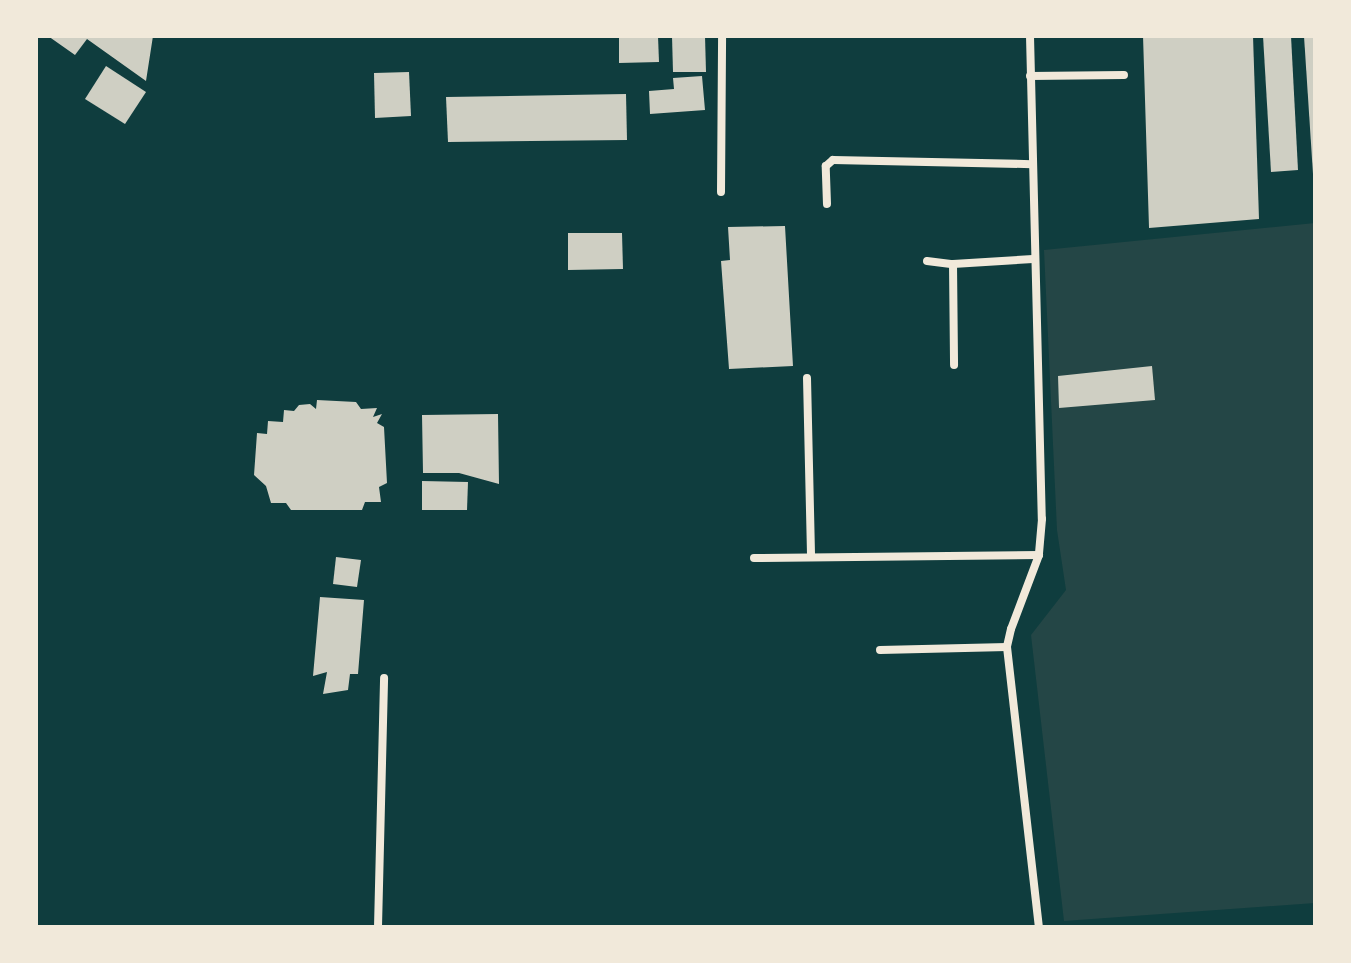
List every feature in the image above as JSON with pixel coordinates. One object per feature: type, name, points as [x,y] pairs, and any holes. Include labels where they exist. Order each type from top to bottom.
[{"type":"street","points":[[721,192],[722,36]]},
{"type":"street","points":[[1030,36],[1033,259],[1042,519],[1039,555],[1007,647],[1039,927]]},
{"type":"street","points":[[1030,76],[1124,75]]},
{"type":"street","points":[[827,204],[826,166],[833,160],[1032,164]]},
{"type":"street","points":[[927,261],[953,264],[1033,259]]},
{"type":"street","points":[[953,264],[954,365]]},
{"type":"street","points":[[807,378],[811,557]]},
{"type":"street","points":[[754,558],[1039,555]]},
{"type":"street","points":[[880,650],[1007,647]]},
{"type":"street","points":[[378,927],[384,678]]},
{"type":"shaded area","points":[[1315,223],[1315,903],[1064,921],[1031,635],[1066,590],[1057,530],[1044,250]]},
{"type":"building","points":[[48,36],[153,36],[146,81],[87,39],[75,55]]},
{"type":"building","points":[[619,36],[658,36],[659,62],[619,63]]},
{"type":"building","points":[[672,36],[705,36],[706,72],[673,72]]},
{"type":"building","points":[[1143,36],[1253,36],[1259,219],[1149,228]]},
{"type":"building","points":[[1263,36],[1291,36],[1298,170],[1271,172]]},
{"type":"building","points":[[1304,36],[1315,36],[1315,174],[1313,174]]},
{"type":"building","points":[[106,66],[146,92],[125,124],[85,99]]},
{"type":"building","points":[[409,72],[411,116],[375,118],[374,73]]},
{"type":"building","points":[[702,76],[705,110],[650,114],[649,91],[674,89],[673,78]]},
{"type":"building","points":[[626,94],[627,140],[448,142],[446,97]]},
{"type":"building","points":[[785,226],[793,366],[729,369],[721,261],[730,260],[728,227]]},
{"type":"building","points":[[568,233],[622,233],[623,269],[568,270]]},
{"type":"building","points":[[1152,366],[1155,400],[1059,408],[1058,376]]},
{"type":"building","points":[[317,400],[356,402],[361,409],[377,408],[373,417],[382,414],[377,423],[384,427],[387,483],[379,487],[381,502],[365,502],[362,510],[291,510],[286,503],[271,503],[266,486],[254,475],[257,433],[267,434],[268,421],[283,422],[284,410],[294,411],[299,405],[310,404],[316,409]]},
{"type":"building","points":[[498,414],[499,484],[459,473],[423,473],[422,415]]},
{"type":"building","points":[[422,481],[468,482],[467,510],[422,510]]},
{"type":"building","points":[[336,557],[361,560],[357,587],[333,584]]},
{"type":"building","points":[[320,597],[364,600],[358,674],[350,674],[348,690],[323,694],[327,672],[313,676]]}]
